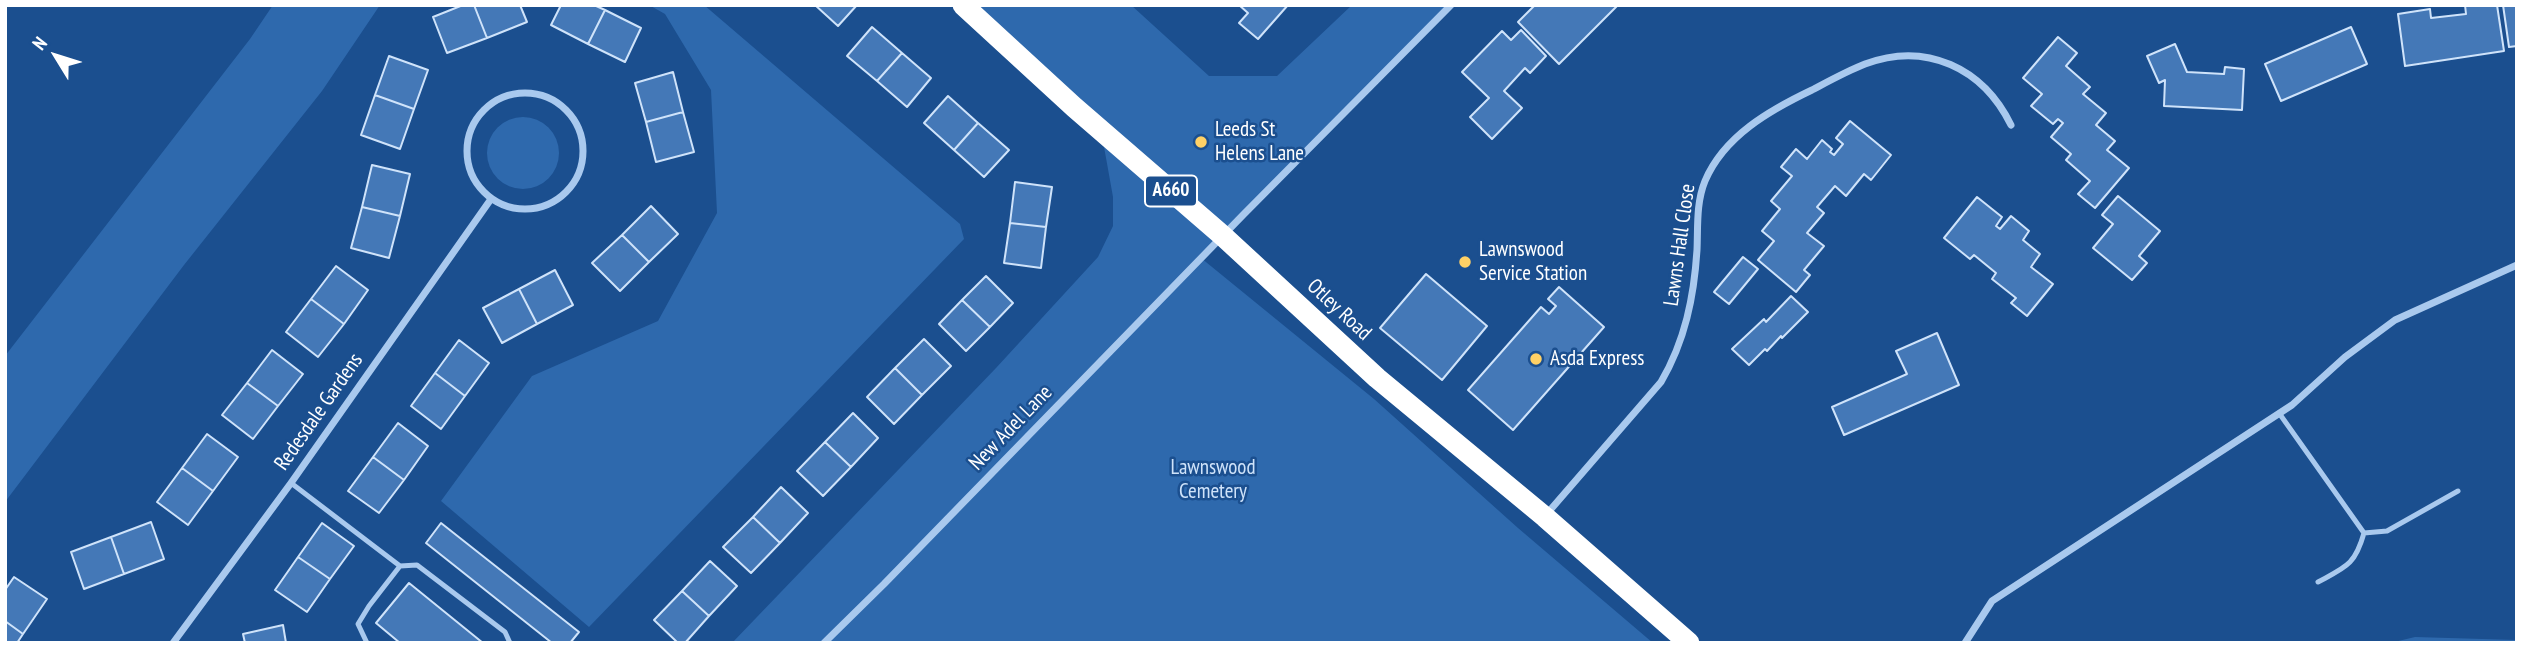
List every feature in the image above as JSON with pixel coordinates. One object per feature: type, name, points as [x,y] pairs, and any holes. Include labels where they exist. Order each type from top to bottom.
[{"type":"highway","name":"Otley Road","points":[[963,5],[1074,107],[1223,236],[1377,378],[1545,517],[1689,643]]},
{"type":"street","name":"New Adel Lane","points":[[824,643],[1451,5]]},
{"type":"street","name":"Lawns Hall Close","points":[[1545,517],[1661,382],[1675,358],[1693,294],[1698,213],[1705,183],[1721,154],[1746,129],[1787,102],[1866,64],[1901,57],[1931,58],[1954,64],[1989,91],[2003,107],[2011,125]]},
{"type":"street","points":[[538,93],[557,101],[566,108],[582,133],[583,163],[576,182],[559,199],[540,208],[526,210],[506,206],[492,199],[477,185],[469,166],[467,146],[472,126],[490,104],[508,94],[538,93]]},
{"type":"street","name":"Redesdale Gardens","points":[[173,643],[291,483],[492,199]]},
{"type":"street","points":[[1965,643],[1992,601],[2292,405],[2345,357],[2395,320],[2517,265]]},
{"type":"lane","points":[[2279,413],[2364,533]]},
{"type":"lane","points":[[291,483],[400,566],[416,565],[505,632],[510,643]]},
{"type":"lane","points":[[2364,533],[2387,531],[2458,491]]},
{"type":"lane","points":[[2318,582],[2350,564],[2360,547],[2364,533]]},
{"type":"lane","points":[[367,643],[359,624],[369,606],[400,566]]},
{"type":"green space","points":[[273,5],[380,5],[322,91],[184,265],[5,502],[5,356],[250,39]]},
{"type":"green space","points":[[649,5],[704,5],[960,224],[964,239],[589,627],[441,501],[532,376],[658,321],[717,213],[711,90],[665,14]]},
{"type":"green space","name":"Lawnswood Cemetery","points":[[963,5],[1131,5],[1209,76],[1277,76],[1352,5],[1451,5],[1201,258],[1374,399],[1518,528],[1653,643],[732,643],[996,368],[1098,257],[1113,226],[1113,197],[1101,130]]},
{"type":"green space","points":[[523,117],[543,123],[553,133],[559,153],[553,173],[543,183],[523,189],[503,183],[493,173],[487,153],[493,133],[503,123]]},
{"type":"green space","points":[[2415,637],[2517,640],[2517,643],[2390,643]]},
{"type":"building","points":[[463,5],[474,5],[487,38],[447,53],[433,17]]},
{"type":"building","points":[[474,5],[520,5],[527,22],[487,38]]},
{"type":"building","points":[[561,5],[594,5],[605,10],[588,44],[551,25]]},
{"type":"building","points":[[815,5],[857,5],[838,26]]},
{"type":"building","points":[[1239,5],[1288,5],[1258,39],[1239,23],[1248,13]]},
{"type":"building","points":[[1535,5],[1617,6],[1559,64],[1518,22]]},
{"type":"building","points":[[2465,5],[2497,5],[2504,51],[2405,66],[2398,14],[2430,9],[2431,18],[2466,14]]},
{"type":"building","points":[[2503,5],[2517,5],[2517,46],[2509,47]]},
{"type":"building","points":[[605,10],[641,28],[625,62],[588,44]]},
{"type":"building","points":[[872,27],[902,53],[877,81],[847,56]]},
{"type":"building","points":[[2351,27],[2367,64],[2281,101],[2265,64]]},
{"type":"building","points":[[1521,30],[1546,56],[1530,73],[1525,68],[1504,91],[1522,108],[1492,139],[1470,117],[1489,98],[1462,72],[1502,31],[1511,40]]},
{"type":"building","points":[[2058,37],[2077,53],[2066,66],[2090,87],[2083,94],[2106,113],[2096,125],[2115,141],[2107,150],[2129,168],[2095,208],[2078,194],[2090,181],[2066,160],[2071,154],[2051,137],[2063,123],[2058,119],[2053,124],[2031,106],[2042,94],[2023,78]]},
{"type":"building","points":[[2175,44],[2187,72],[2224,74],[2225,67],[2244,69],[2242,110],[2164,106],[2165,80],[2159,83],[2147,56]]},
{"type":"building","points":[[902,53],[931,78],[907,107],[877,81]]},
{"type":"building","points":[[389,56],[428,70],[414,109],[375,95]]},
{"type":"building","points":[[673,72],[683,112],[646,122],[635,83]]},
{"type":"building","points":[[375,95],[414,109],[400,149],[361,135]]},
{"type":"building","points":[[948,96],[978,123],[954,150],[924,123]]},
{"type":"building","points":[[683,112],[694,152],[656,162],[646,122]]},
{"type":"building","points":[[1850,121],[1891,155],[1871,180],[1864,174],[1846,196],[1835,186],[1817,207],[1824,213],[1807,233],[1824,246],[1804,270],[1810,275],[1796,292],[1758,260],[1774,241],[1762,231],[1780,209],[1771,201],[1792,176],[1781,167],[1796,149],[1807,159],[1822,140],[1832,149],[1830,152],[1834,155],[1843,144],[1836,138]]},
{"type":"building","points":[[978,123],[1009,150],[984,177],[954,150]]},
{"type":"building","points":[[372,165],[410,174],[400,216],[362,207]]},
{"type":"building","points":[[1015,182],[1052,187],[1046,227],[1010,223]]},
{"type":"building","points":[[2118,196],[2160,231],[2139,256],[2147,263],[2132,280],[2093,248],[2113,224],[2102,215]]},
{"type":"building","points":[[1977,197],[2002,217],[1996,226],[2000,229],[2011,216],[2029,231],[2023,240],[2040,254],[2031,267],[2053,284],[2027,316],[2011,303],[2016,298],[1992,279],[1996,273],[1974,255],[1970,259],[1944,238]]},
{"type":"building","points":[[651,206],[678,234],[649,262],[622,235]]},
{"type":"building","points":[[362,207],[400,216],[389,258],[351,248]]},
{"type":"building","points":[[1010,223],[1046,227],[1041,268],[1004,263]]},
{"type":"building","points":[[622,235],[649,262],[620,291],[592,263]]},
{"type":"building","points":[[1743,257],[1758,269],[1729,304],[1714,292]]},
{"type":"building","points":[[336,266],[368,290],[344,324],[311,299]]},
{"type":"building","points":[[555,270],[573,305],[537,324],[519,289]]},
{"type":"building","points":[[1426,274],[1487,326],[1442,380],[1380,328]]},
{"type":"building","points":[[986,276],[1013,303],[990,327],[962,300]]},
{"type":"building","name":"Asda Express","points":[[1559,287],[1604,327],[1513,430],[1468,390],[1541,307],[1549,314],[1556,306],[1548,299]]},
{"type":"building","points":[[519,289],[537,324],[502,343],[483,308]]},
{"type":"building","points":[[1791,296],[1808,312],[1749,365],[1732,349],[1764,319],[1766,322]]},
{"type":"building","points":[[311,299],[344,324],[318,357],[286,332]]},
{"type":"building","points":[[962,300],[990,327],[966,351],[939,324]]},
{"type":"building","points":[[1937,333],[1959,385],[1844,435],[1832,407],[1907,374],[1896,351]]},
{"type":"building","points":[[924,339],[951,366],[922,395],[895,368]]},
{"type":"building","points":[[459,340],[489,363],[465,396],[435,373]]},
{"type":"building","points":[[272,350],[303,374],[278,406],[247,383]]},
{"type":"building","points":[[895,368],[922,395],[894,424],[867,397]]},
{"type":"building","points":[[435,373],[465,396],[441,429],[411,406]]},
{"type":"building","points":[[247,383],[278,406],[253,439],[222,415]]},
{"type":"building","points":[[853,413],[878,438],[851,467],[825,442]]},
{"type":"building","points":[[398,423],[428,446],[404,480],[373,457]]},
{"type":"building","points":[[207,434],[238,457],[213,491],[182,468]]},
{"type":"building","points":[[825,442],[851,467],[823,496],[797,471]]},
{"type":"building","points":[[373,457],[404,480],[379,513],[348,491]]},
{"type":"building","points":[[182,468],[213,491],[188,525],[157,502]]},
{"type":"building","points":[[781,487],[808,513],[780,543],[753,517]]},
{"type":"building","points":[[753,517],[780,543],[751,573],[723,547]]},
{"type":"building","points":[[151,522],[164,559],[124,574],[111,537]]},
{"type":"building","points":[[322,523],[354,546],[330,579],[298,557]]},
{"type":"building","points":[[441,523],[579,632],[570,643],[552,643],[426,543]]},
{"type":"building","points":[[111,537],[124,574],[84,589],[71,552]]},
{"type":"building","points":[[298,557],[330,579],[307,612],[275,590]]},
{"type":"building","points":[[710,561],[737,586],[709,616],[682,591]]},
{"type":"building","points":[[14,577],[47,599],[23,634],[5,621],[5,590]]},
{"type":"building","points":[[409,583],[483,643],[400,643],[376,623]]},
{"type":"building","points":[[682,591],[709,616],[685,643],[678,643],[654,620]]},
{"type":"building","points":[[5,621],[23,634],[17,643],[5,643]]},
{"type":"building","points":[[283,625],[286,643],[245,643],[243,634]]},
{"type":"place","name":"Leeds St Helens Lane","points":[[1201,142]]},
{"type":"place","name":"Lawnswood Service Station","points":[[1465,262]]},
{"type":"place","name":"Asda Express","points":[[1536,359]]}]
